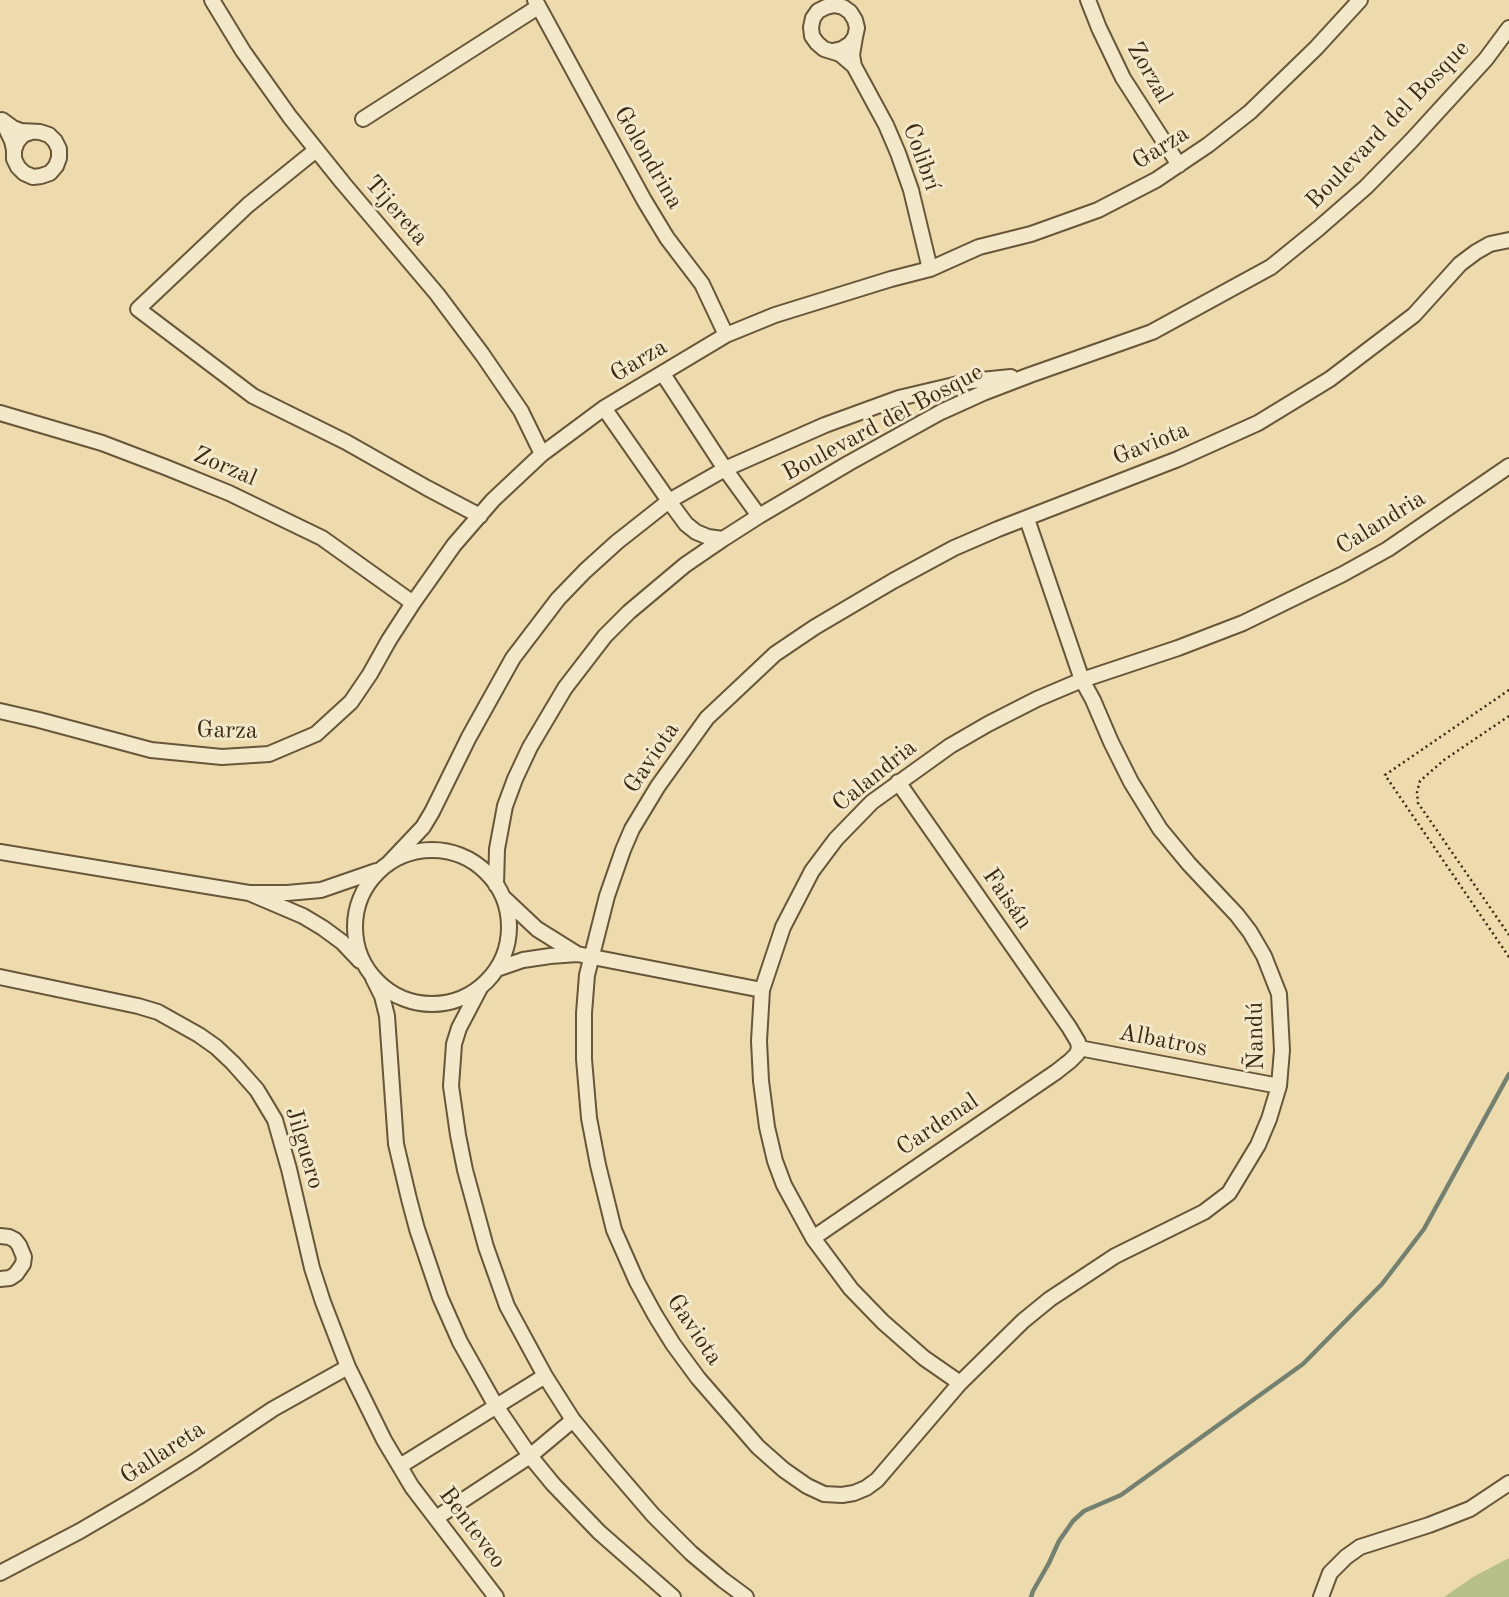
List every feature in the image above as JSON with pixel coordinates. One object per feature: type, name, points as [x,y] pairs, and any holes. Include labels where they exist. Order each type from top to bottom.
[{"type":"street","name":"Tijereta","points":[[212,0],[264,82],[316,150],[437,294],[482,354],[521,411],[542,454]]},
{"type":"street","name":"Zorzal","points":[[1088,0],[1123,78],[1180,165]]},
{"type":"street","name":"Garza","points":[[0,712],[151,750],[222,757],[270,754],[317,734],[351,702],[413,603],[454,545],[493,500],[542,454],[604,408],[726,335],[788,311],[930,269],[979,247],[1031,234],[1098,210],[1156,180],[1232,128],[1316,48],[1360,0]]},
{"type":"street","points":[[363,119],[536,3]]},
{"type":"street","name":"Golondrina","points":[[536,3],[644,200],[667,238],[702,284],[726,335]]},
{"type":"street","points":[[825,7],[843,7],[855,20],[857,28],[852,55],[854,66],[847,58],[824,49],[812,36],[813,18],[825,7]]},
{"type":"street","name":"Boulevard del Bosque","points":[[723,539],[859,457],[941,412],[1030,375],[1152,332],[1271,267],[1366,187],[1468,79],[1509,29]]},
{"type":"street","points":[[833,51],[850,44],[855,37]]},
{"type":"street","name":"Colibrí","points":[[854,66],[898,153],[911,190],[930,269]]},
{"type":"street","points":[[1,119],[13,128],[40,132],[55,141],[59,158],[50,173],[33,177],[18,167],[12,141],[1,119]]},
{"type":"street","points":[[14,150],[23,135],[32,132]]},
{"type":"street","points":[[316,150],[248,205],[138,309],[253,396],[346,442],[480,516]]},
{"type":"street","name":"Gaviota","points":[[960,1383],[877,1480],[854,1493],[824,1494],[807,1486],[758,1447],[698,1378],[655,1315],[614,1230],[593,1143],[586,1087],[584,1013],[587,975],[584,955],[632,829],[658,786],[706,718],[775,654],[815,627],[954,548],[1178,459],[1258,423],[1330,379],[1414,315],[1460,264],[1476,252],[1490,244],[1509,240]]},
{"type":"street","points":[[663,374],[759,516]]},
{"type":"street","name":"Boulevard del Bosque","points":[[669,501],[726,469],[825,425],[900,398],[971,381],[1030,375]]},
{"type":"street","points":[[604,408],[687,524],[696,532],[723,539]]},
{"type":"street","name":"Zorzal","points":[[0,413],[102,443],[275,514],[322,538],[413,603]]},
{"type":"street","name":"Calandria","points":[[960,1383],[924,1358],[874,1314],[851,1289],[813,1238],[784,1185],[775,1161],[767,1127],[760,1060],[762,990],[783,927],[812,871],[872,802],[950,746],[1037,699],[1082,680],[1243,623],[1343,575],[1388,549],[1509,466]]},
{"type":"street","points":[[669,501],[585,571],[535,627],[491,696],[432,812],[417,834],[366,887],[360,898],[355,922],[357,946],[382,996],[387,1016],[396,1144],[417,1229],[440,1297],[460,1342],[496,1406],[530,1456],[600,1532],[673,1597]]},
{"type":"street","name":"Ñandú","points":[[960,1383],[1023,1321],[1065,1288],[1115,1256],[1204,1212],[1229,1194],[1258,1145],[1269,1119],[1279,1086],[1282,1050],[1279,994],[1264,956],[1237,915],[1160,828],[1131,782],[1082,680],[1027,519]]},
{"type":"street","points":[[723,539],[668,579],[605,636],[565,688],[530,747],[505,806],[497,849],[500,891],[507,909],[509,934],[503,958],[480,988],[459,1028],[454,1044],[451,1086],[458,1135],[471,1193],[496,1276],[507,1306],[545,1376],[573,1420],[653,1515],[691,1553],[746,1597]]},
{"type":"street","name":"Faisán","points":[[898,782],[1079,1045]]},
{"type":"street","points":[[0,852],[249,893],[287,893],[321,890],[383,867],[400,857],[426,850],[440,851],[466,858],[478,865],[537,929],[584,955]]},
{"type":"street","points":[[249,893],[303,916],[323,928],[342,942],[370,973],[394,994],[418,1003],[444,1003],[457,1000],[480,988]]},
{"type":"street","points":[[497,969],[523,960],[584,955],[762,990]]},
{"type":"street","name":"Jilguero","points":[[0,977],[158,1012],[216,1047],[262,1096],[275,1120],[287,1160],[312,1268],[323,1303],[348,1367],[384,1440],[412,1487]]},
{"type":"street","name":"Albatros","points":[[1079,1045],[1279,1086]]},
{"type":"street","name":"Cardenal","points":[[813,1238],[1056,1072],[1077,1054],[1079,1045]]},
{"type":"street","points":[[0,1236],[15,1240],[24,1257],[16,1274],[0,1279]]},
{"type":"street","name":"Gallareta","points":[[0,1573],[115,1511],[273,1409],[348,1367]]},
{"type":"street","points":[[400,1466],[545,1376]]},
{"type":"street","points":[[436,1518],[530,1456],[573,1420]]},
{"type":"street","points":[[1321,1597],[1331,1573],[1360,1547],[1470,1509],[1509,1483]]},
{"type":"street","name":"Benteveo","points":[[412,1487],[496,1597]]},
{"type":"path","points":[[1509,690],[1385,775],[1509,957]]},
{"type":"path","points":[[1509,716],[1444,760],[1420,781],[1417,792],[1418,803],[1509,935]]},
{"type":"green space","points":[[1509,1558],[1509,1597],[1444,1597],[1473,1577]]},
{"type":"waterway","points":[[1031,1597],[1059,1541],[1084,1511],[1121,1495],[1303,1364],[1382,1284],[1424,1229],[1509,1074]]}]
